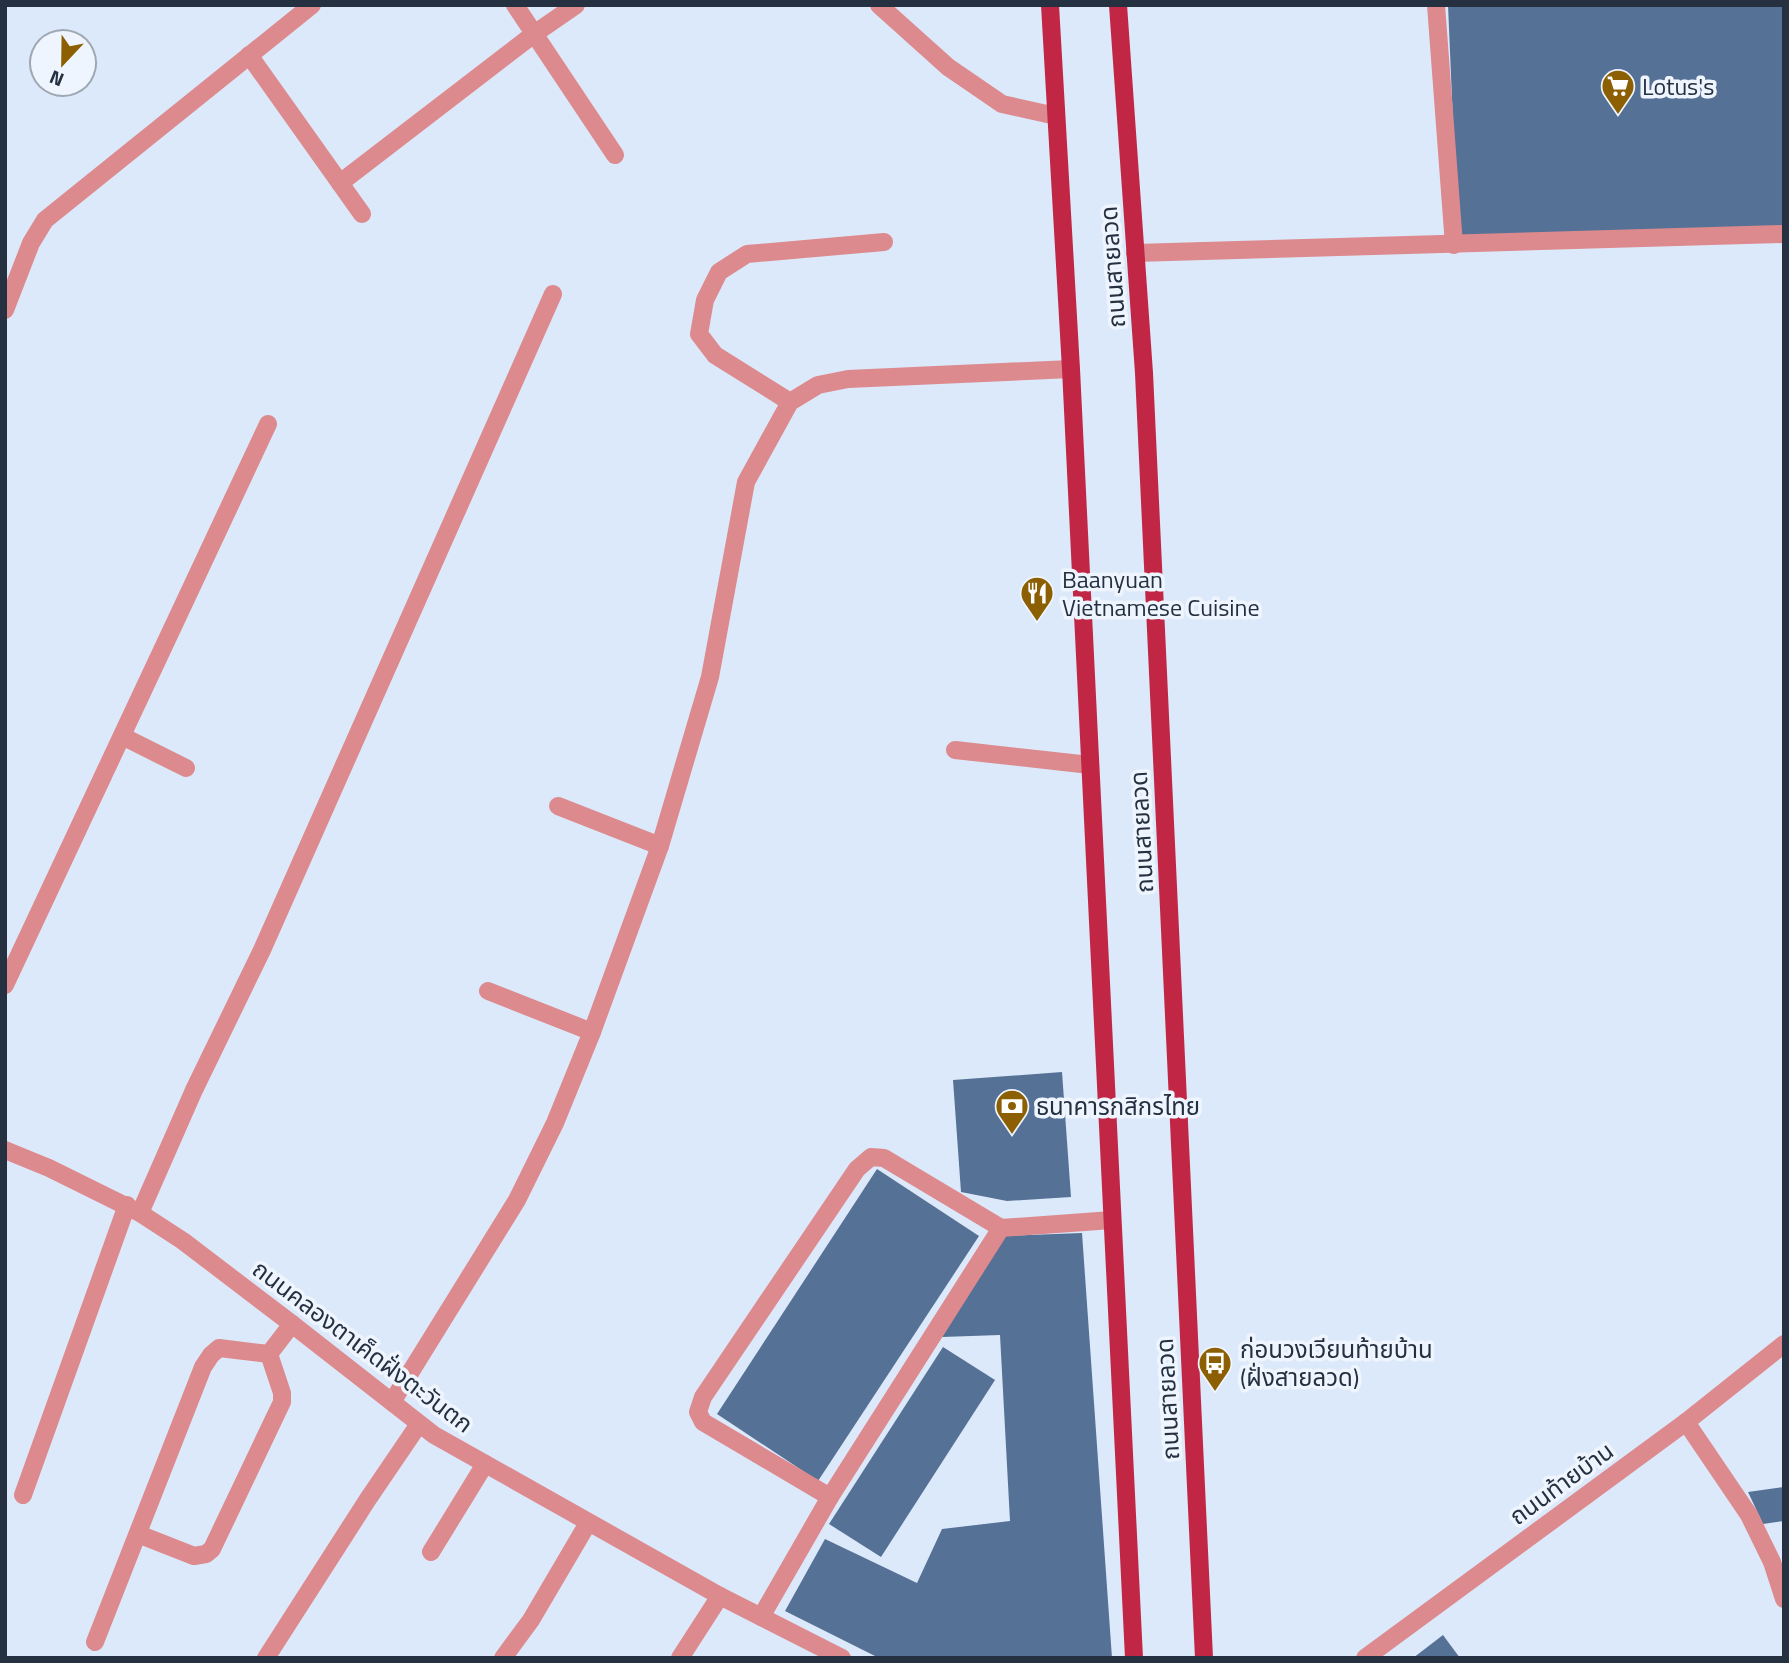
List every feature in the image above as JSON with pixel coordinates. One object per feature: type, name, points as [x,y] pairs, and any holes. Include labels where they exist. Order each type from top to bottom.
[{"type":"main road","name":"ถนนสายลวด","points":[[1050,5],[1134,1658]]},
{"type":"main road","name":"ถนนสายลวด","points":[[1118,5],[1144,373],[1204,1658]]},
{"type":"street","points":[[5,310],[31,243],[45,220],[312,5]]},
{"type":"street","points":[[515,5],[615,155]]},
{"type":"street","points":[[340,183],[534,34],[576,5]]},
{"type":"street","points":[[879,5],[948,67],[1002,104],[1056,116]]},
{"type":"street","points":[[1436,5],[1454,245]]},
{"type":"street","points":[[249,55],[362,214]]},
{"type":"street","points":[[1135,253],[1784,234]]},
{"type":"street","points":[[790,402],[715,355],[699,334],[705,300],[719,272],[747,254],[884,242]]},
{"type":"street","points":[[23,1495],[133,1209],[262,950],[553,294]]},
{"type":"street","points":[[392,1402],[517,1200],[555,1123],[593,1032],[660,846],[710,677],[746,482],[790,402],[818,385],[848,379],[1070,369]]},
{"type":"street","points":[[5,985],[268,424]]},
{"type":"street","points":[[122,736],[186,768]]},
{"type":"street","points":[[954,750],[1090,765]]},
{"type":"street","points":[[558,806],[660,846]]},
{"type":"street","points":[[488,991],[593,1032]]},
{"type":"street","name":"ถนนคลองตาเค็ดฝั่งตะวันตก","points":[[5,1150],[133,1209],[183,1241],[419,1424],[588,1524],[761,1617],[813,1651],[842,1658]]},
{"type":"street","points":[[830,1497],[704,1422],[698,1412],[703,1397],[857,1169],[871,1157],[884,1158],[1001,1227],[1112,1220]]},
{"type":"street","points":[[761,1617],[830,1497],[1001,1227]]},
{"type":"street","points":[[269,1354],[292,1324]]},
{"type":"street","name":"ถนนท้ายบ้าน","points":[[1365,1658],[1686,1422],[1784,1344]]},
{"type":"street","points":[[95,1642],[203,1367],[211,1354],[219,1348],[269,1354]]},
{"type":"street","points":[[138,1534],[194,1556],[206,1554],[212,1549],[282,1402],[282,1393],[269,1354]]},
{"type":"street","points":[[1686,1422],[1778,1560],[1784,1599]]},
{"type":"street","points":[[266,1658],[419,1424]]},
{"type":"street","points":[[431,1552],[485,1464]]},
{"type":"street","points":[[503,1658],[531,1620],[588,1524]]},
{"type":"street","points":[[680,1658],[720,1596]]},
{"type":"building","name":"Lotus's","points":[[1448,5],[1784,5],[1784,227],[1458,239]]},
{"type":"building","name":"ธนาคารกสิกรไทย","points":[[1062,1072],[1071,1197],[1007,1201],[961,1192],[953,1080]]},
{"type":"building","points":[[877,1169],[979,1236],[818,1481],[717,1414]]},
{"type":"building","points":[[1082,1233],[1112,1658],[879,1658],[785,1611],[825,1539],[917,1583],[942,1529],[1010,1521],[1000,1335],[942,1337],[1005,1236]]},
{"type":"building","points":[[943,1347],[995,1380],[881,1557],[829,1524]]},
{"type":"building","points":[[1784,1487],[1784,1521],[1763,1524],[1748,1492]]},
{"type":"building","points":[[1443,1635],[1460,1658],[1413,1658]]},
{"type":"place","name":"Lotus's","points":[[1618,116]]},
{"type":"place","name":"Baanyuan Vietnamese Cuisine","points":[[1037,623]]},
{"type":"place","name":"ธนาคารกสิกรไทย","points":[[1012,1136]]},
{"type":"place","name":"ก่อนวงเวียนท้ายบ้าน (ฝั่งสายลวด)","points":[[1215,1393]]}]
